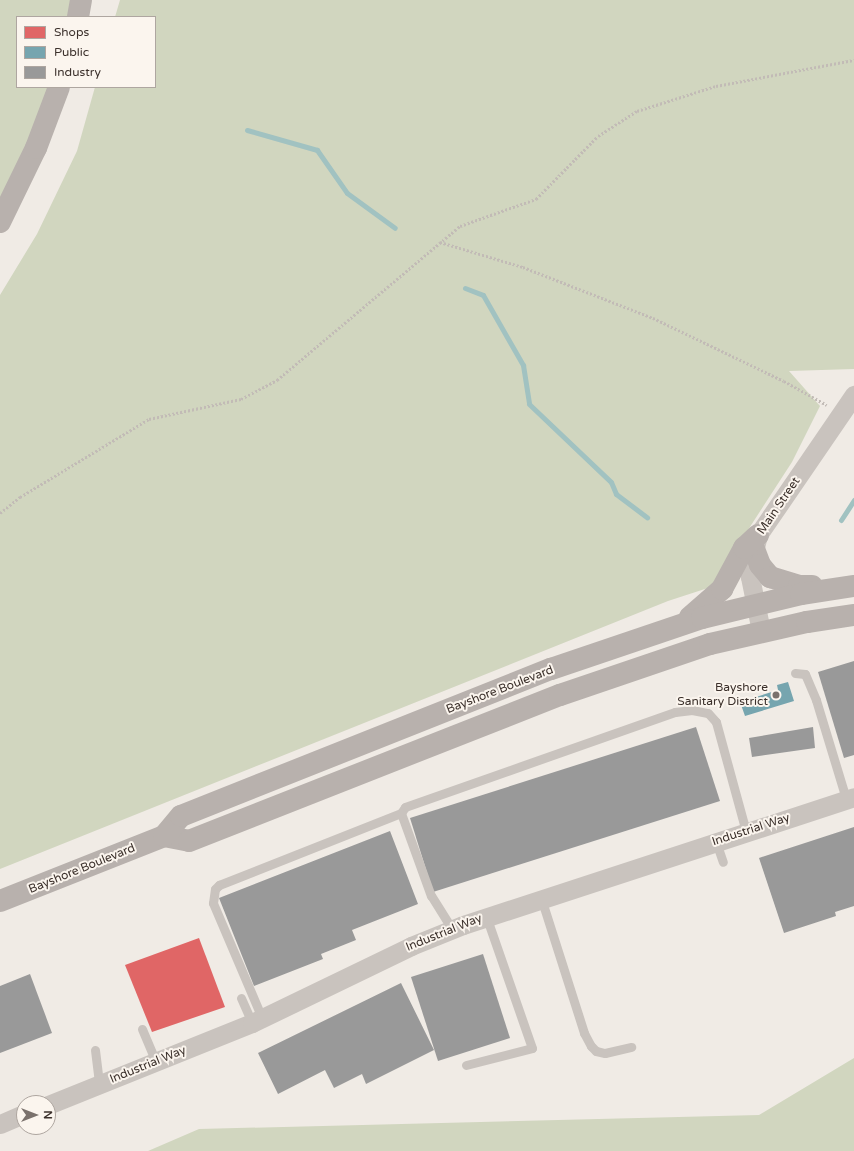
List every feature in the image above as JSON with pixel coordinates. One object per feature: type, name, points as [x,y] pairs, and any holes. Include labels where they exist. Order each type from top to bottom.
[{"type":"main road","points":[[78,16],[81,0]]},
{"type":"main road","points":[[0,222],[33,155],[59,88]]},
{"type":"main road","points":[[677,627],[722,589],[744,548],[756,542],[760,565],[770,577],[799,586],[850,586]]},
{"type":"main road","name":"Bayshore Boulevard","points":[[0,901],[164,836],[180,816],[551,669],[677,627],[754,604],[850,586]]},
{"type":"main road","points":[[164,836],[189,841],[560,695],[710,644],[761,631],[853,616]]},
{"type":"street","name":"Main Street","points":[[761,631],[754,604],[750,576],[756,542],[854,395]]},
{"type":"street","name":"Industrial Way","points":[[56,1102],[257,1021],[411,946],[452,929],[486,916],[850,798]]},
{"type":"street","points":[[0,1124],[16,1117]]},
{"type":"lane","points":[[795,674],[805,674],[816,700],[850,798]]},
{"type":"lane","points":[[257,1021],[213,903],[215,889],[219,885],[401,813],[405,807],[674,712],[692,710],[708,713],[716,722],[746,832]]},
{"type":"lane","points":[[401,813],[431,896],[452,929]]},
{"type":"lane","points":[[716,842],[723,862]]},
{"type":"lane","points":[[541,898],[584,1033],[591,1046],[596,1051],[605,1053],[631,1048]]},
{"type":"lane","points":[[466,1065],[532,1048],[486,916]]},
{"type":"lane","points":[[241,998],[257,1021]]},
{"type":"lane","points":[[142,1029],[156,1062]]},
{"type":"lane","points":[[94,1050],[99,1084]]},
{"type":"path","points":[[0,513],[20,497],[149,419],[241,399],[271,384],[460,226],[536,199],[598,136],[637,111],[716,86],[854,60]]},
{"type":"path","points":[[440,242],[523,266],[653,318],[784,381],[840,415]]},
{"type":"green space","points":[[0,0],[81,0],[78,16],[16,16],[16,88],[59,88],[0,222]]},
{"type":"green space","points":[[120,0],[854,0],[854,369],[789,371],[820,406],[792,462],[711,587],[668,601],[0,869],[0,295],[37,234],[77,151],[95,88],[156,88],[156,16],[115,16]]},
{"type":"green space","points":[[854,1058],[854,1151],[148,1151],[199,1129],[759,1115]]},
{"type":"building: Shops","points":[[199,938],[225,1007],[152,1032],[125,965]]},
{"type":"building: Public","name":"Bayshore Sanitary District","points":[[788,682],[794,701],[745,716],[740,702],[778,690],[777,685]]},
{"type":"building: Industry","points":[[854,661],[854,755],[844,758],[818,672]]},
{"type":"building: Industry","points":[[696,727],[720,801],[433,892],[410,818]]},
{"type":"building: Industry","points":[[813,727],[815,748],[752,757],[749,738]]},
{"type":"building: Industry","points":[[854,827],[854,906],[835,912],[836,916],[784,933],[759,858]]},
{"type":"building: Industry","points":[[390,831],[418,904],[352,930],[356,940],[321,954],[323,959],[254,986],[219,898]]},
{"type":"building: Industry","points":[[483,954],[510,1038],[438,1061],[411,977]]},
{"type":"building: Industry","points":[[30,974],[52,1033],[0,1053],[0,986]]},
{"type":"building: Industry","points":[[401,983],[434,1050],[366,1084],[362,1074],[334,1088],[325,1070],[278,1094],[258,1053]]},
{"type":"waterway","points":[[247,130],[317,150],[347,193],[395,228]]},
{"type":"waterway","points":[[465,288],[483,295],[523,365],[529,404],[611,482],[616,494],[647,517]]},
{"type":"waterway","points":[[841,520],[854,500]]},
{"type":"place","name":"Bayshore Sanitary District","points":[[776,695]]}]
